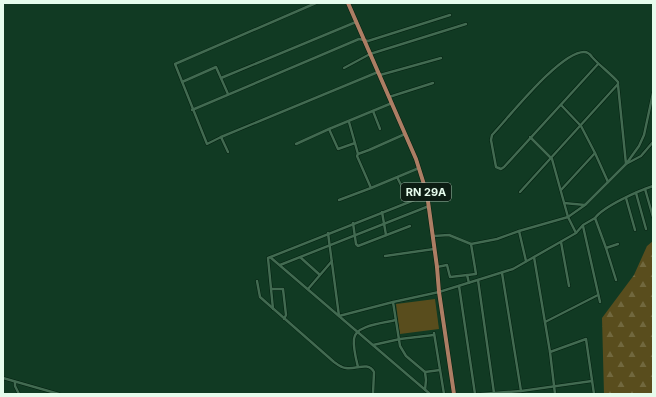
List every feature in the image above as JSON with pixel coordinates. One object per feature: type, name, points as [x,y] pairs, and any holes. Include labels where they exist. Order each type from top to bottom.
[{"type":"main road","name":"RN 29A","points":[[348,3],[405,134],[419,168],[427,194],[435,249],[439,292],[454,394]]},
{"type":"street","points":[[316,3],[175,64],[206,144],[221,136],[379,74],[441,58]]},
{"type":"street","points":[[192,110],[359,39],[368,41],[450,15]]},
{"type":"street","points":[[221,78],[356,22]]},
{"type":"street","points":[[344,68],[370,54],[466,24]]},
{"type":"street","points":[[598,64],[504,167],[500,169],[496,167],[491,137],[550,71],[563,60],[585,52],[588,53],[598,64],[618,81],[626,164]]},
{"type":"street","points":[[182,82],[216,68],[228,94]]},
{"type":"street","points":[[389,97],[433,83]]},
{"type":"street","points":[[520,192],[552,159],[618,84]]},
{"type":"street","points":[[433,236],[449,235],[471,244],[498,239],[519,231],[568,217],[585,204],[626,164],[644,135],[653,93]]},
{"type":"street","points":[[296,144],[392,103]]},
{"type":"street","points":[[561,105],[581,126],[608,182]]},
{"type":"street","points":[[372,111],[380,129]]},
{"type":"street","points":[[349,122],[358,154],[356,156],[371,188]]},
{"type":"street","points":[[329,129],[338,149],[355,143]]},
{"type":"street","points":[[358,154],[405,134]]},
{"type":"street","points":[[221,136],[228,152]]},
{"type":"street","points":[[530,137],[552,159],[568,217],[576,233]]},
{"type":"street","points":[[626,164],[641,156],[653,142]]},
{"type":"street","points":[[561,190],[595,153]]},
{"type":"street","points":[[339,200],[419,168]]},
{"type":"street","points":[[397,177],[409,201]]},
{"type":"street","points":[[339,316],[439,292],[513,269],[576,233],[583,225],[609,208],[636,193],[653,186]]},
{"type":"street","points":[[645,189],[653,217]]},
{"type":"street","points":[[636,193],[646,229]]},
{"type":"street","points":[[273,309],[267,260],[270,257],[427,194]]},
{"type":"street","points":[[626,198],[635,230]]},
{"type":"street","points":[[564,203],[585,204]]},
{"type":"street","points":[[280,265],[429,206]]},
{"type":"street","points":[[382,212],[386,235]]},
{"type":"street","points":[[595,218],[616,280]]},
{"type":"street","points":[[353,223],[356,244],[358,246],[410,226]]},
{"type":"street","points":[[583,225],[600,302]]},
{"type":"street","points":[[519,231],[526,261]]},
{"type":"street","points":[[328,233],[339,316]]},
{"type":"street","points":[[561,242],[569,286]]},
{"type":"street","points":[[437,267],[447,265],[450,278],[476,274],[471,244]]},
{"type":"street","points":[[606,248],[618,244]]},
{"type":"street","points":[[385,256],[435,249]]},
{"type":"street","points":[[270,257],[430,394]]},
{"type":"street","points":[[300,257],[320,275]]},
{"type":"street","points":[[534,257],[546,322],[556,394]]},
{"type":"street","points":[[308,289],[332,261]]},
{"type":"street","points":[[502,272],[521,391]]},
{"type":"street","points":[[467,275],[469,283]]},
{"type":"street","points":[[478,280],[494,393]]},
{"type":"street","points":[[257,282],[260,298],[334,362],[347,369],[367,366],[373,370],[373,394]]},
{"type":"street","points":[[459,286],[475,394]]},
{"type":"street","points":[[271,289],[283,289],[286,315],[284,319]]},
{"type":"street","points":[[546,322],[598,296]]},
{"type":"street","points":[[393,302],[400,338],[400,346],[406,356],[425,372],[425,390]]},
{"type":"street","points":[[358,367],[354,342],[354,337],[357,332],[364,328],[396,320]]},
{"type":"street","points":[[372,345],[400,338],[434,334],[444,394]]},
{"type":"street","points":[[550,352],[586,339],[594,394]]},
{"type":"street","points":[[425,372],[440,370]]},
{"type":"street","points":[[3,378],[59,394]]},
{"type":"street","points":[[481,394],[521,391],[592,381]]},
{"type":"street","points":[[15,382],[15,388],[19,394]]},
{"type":"green space","points":[[653,241],[653,394],[604,394],[602,318],[634,275],[647,246]]},
{"type":"green space","points":[[435,299],[439,329],[400,334],[396,304]]}]
